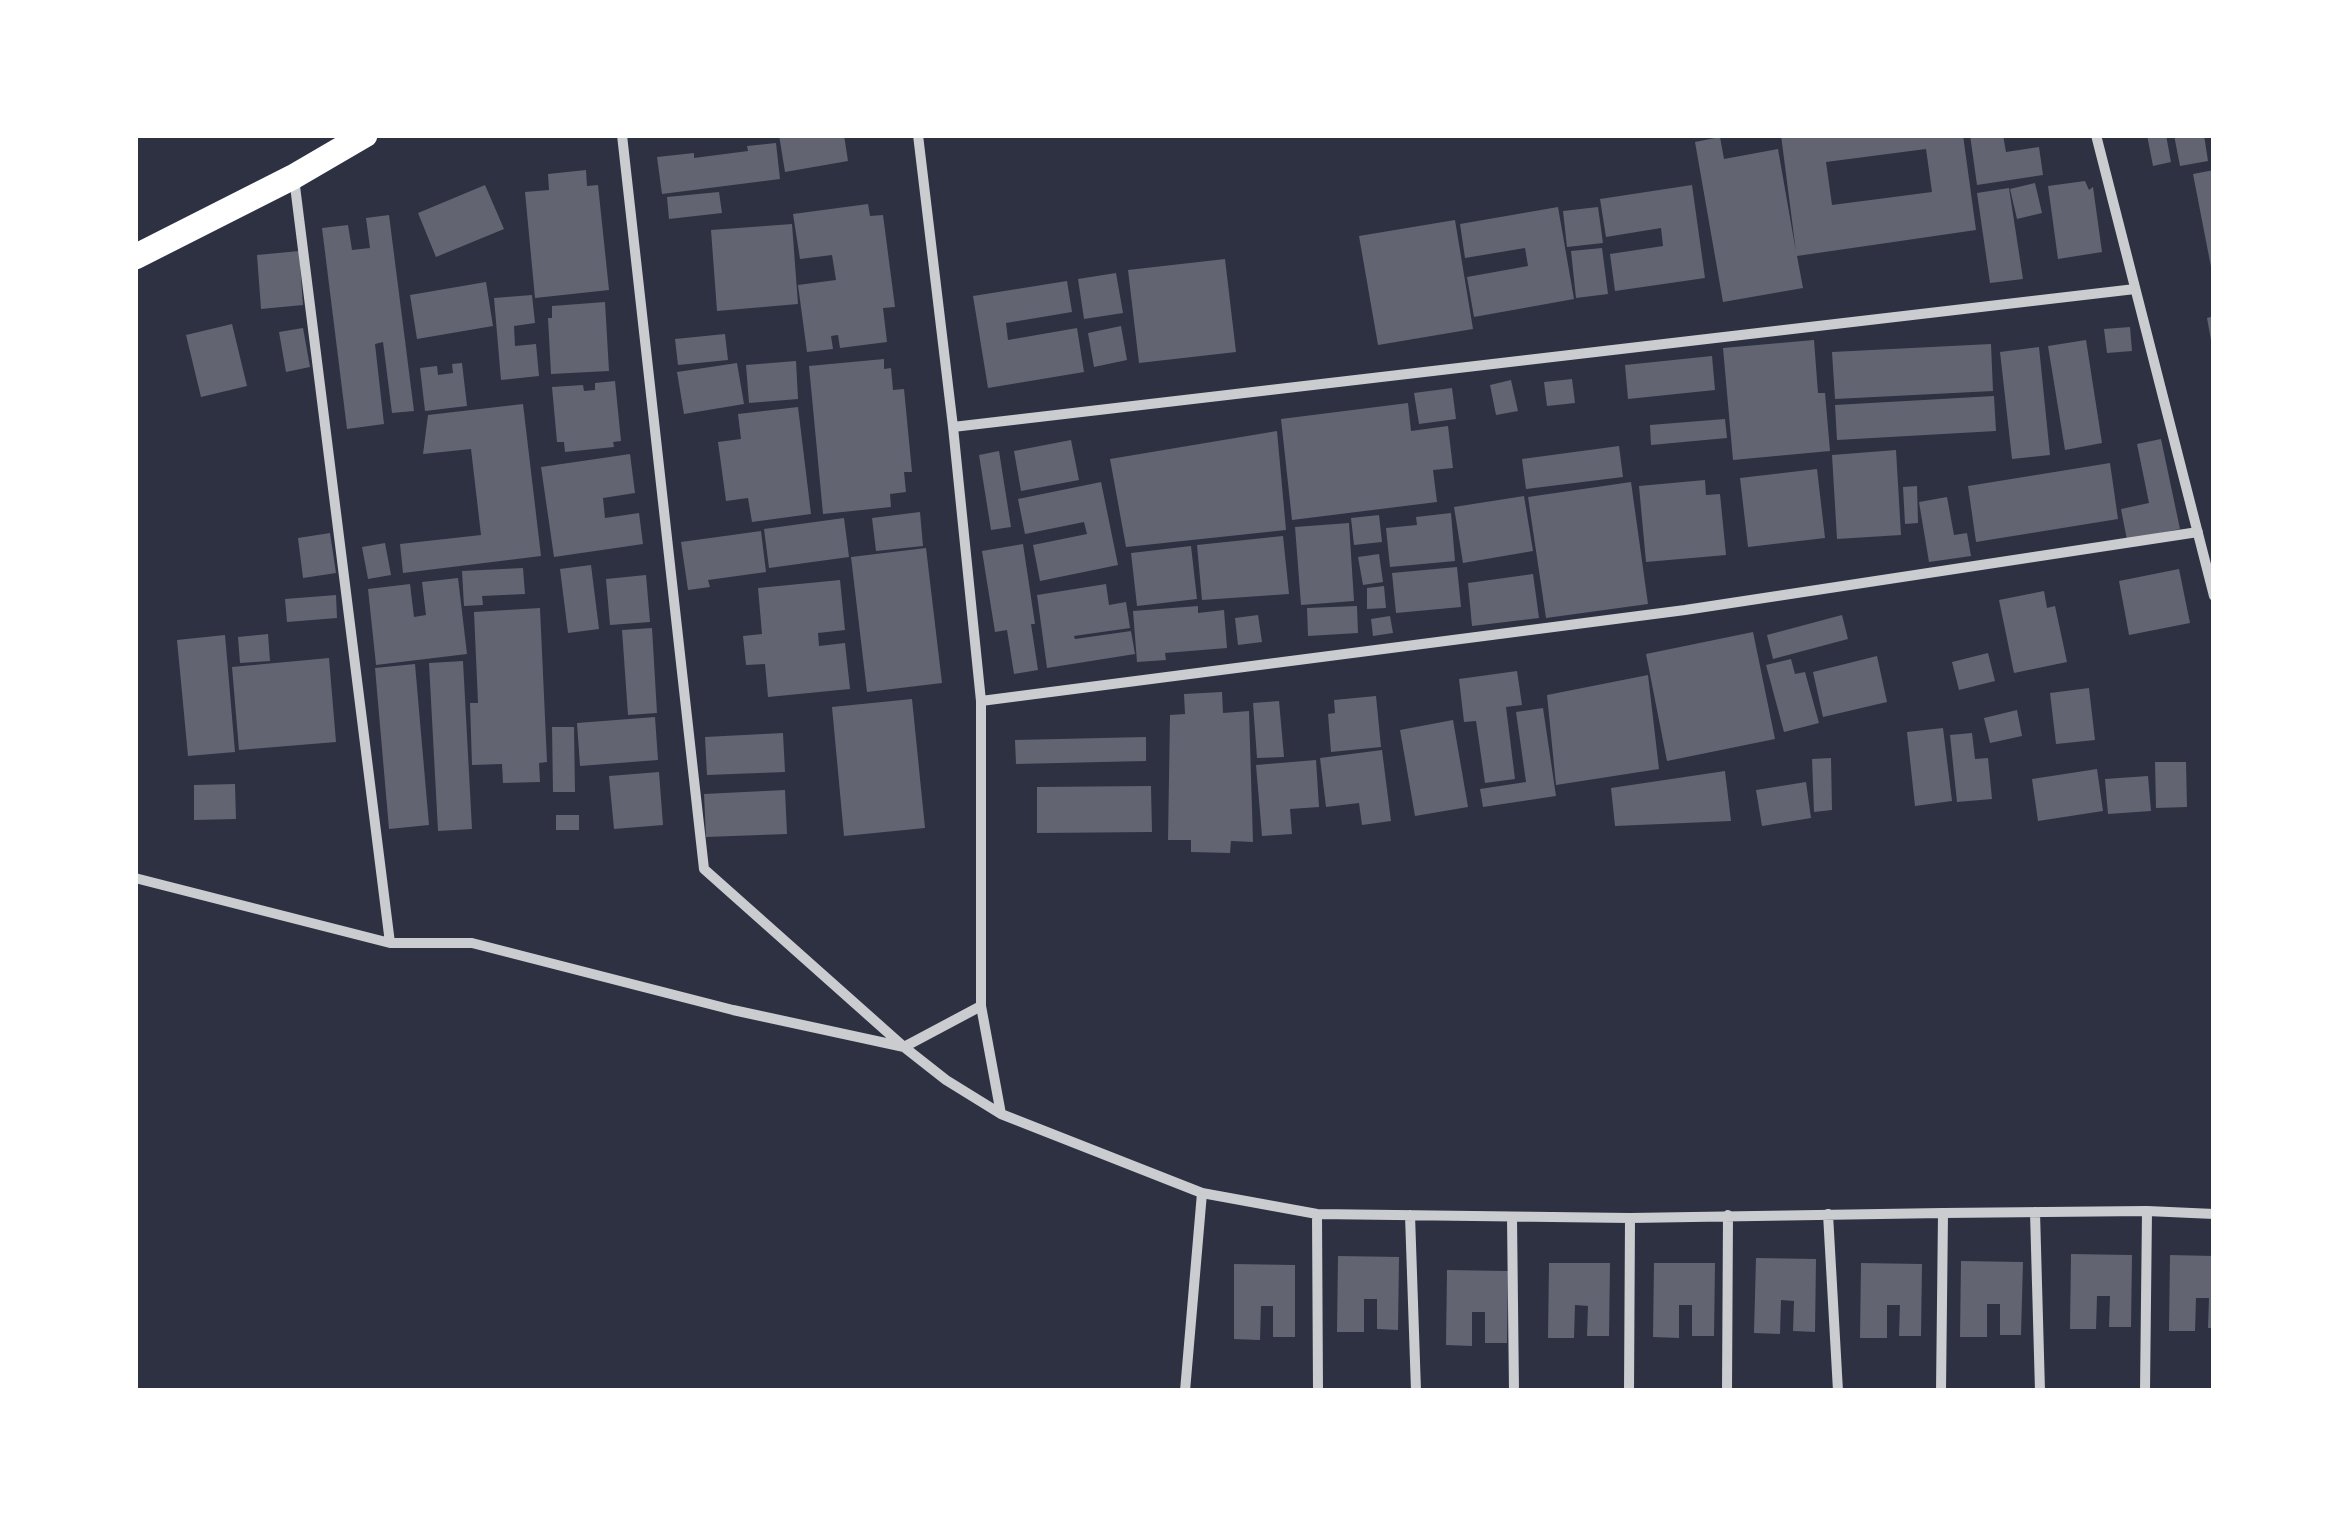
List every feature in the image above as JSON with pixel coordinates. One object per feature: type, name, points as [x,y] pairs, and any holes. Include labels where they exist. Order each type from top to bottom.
[{"type":"main road","points":[[135,256],[294,177],[365,135]]},
{"type":"street","points":[[622,135],[704,869],[946,1080],[1001,1114],[1202,1194],[1317,1214],[1630,1218],[2147,1211],[2214,1214]]},
{"type":"street","points":[[918,135],[982,701],[981,1006],[1001,1114]]},
{"type":"street","points":[[2096,135],[2214,596]]},
{"type":"street","points":[[294,177],[390,943]]},
{"type":"street","points":[[954,427],[2136,289]]},
{"type":"street","points":[[982,701],[1686,610],[2198,532]]},
{"type":"street","points":[[135,878],[390,943],[472,943],[732,1010],[904,1047],[981,1006]]},
{"type":"street","points":[[1185,1391],[1202,1194]]},
{"type":"street","points":[[2144,1391],[2147,1211]]},
{"type":"street","points":[[2035,1212],[2040,1391]]},
{"type":"street","points":[[1942,1391],[1943,1213]]},
{"type":"street","points":[[1317,1214],[1318,1391]]},
{"type":"street","points":[[1828,1214],[1838,1391]]},
{"type":"street","points":[[1410,1215],[1416,1391]]},
{"type":"street","points":[[1727,1391],[1728,1215]]},
{"type":"street","points":[[1512,1217],[1514,1391]]},
{"type":"street","points":[[1628,1391],[1630,1218]]},
{"type":"building","points":[[779,135],[844,135],[848,161],[785,172]]},
{"type":"building","points":[[1781,135],[1963,135],[1976,230],[1797,256],[1803,288],[1723,302],[1695,142],[1720,137],[1724,159],[1778,149],[1796,252]],"holes":[[[1926,149],[1932,192],[1832,205],[1826,162]]]},
{"type":"building","points":[[1970,135],[2003,135],[2006,152],[2039,147],[2043,175],[1977,185]]},
{"type":"building","points":[[2147,135],[2166,135],[2171,162],[2153,166]]},
{"type":"building","points":[[2174,135],[2204,135],[2208,161],[2180,166]]},
{"type":"building","points":[[776,143],[780,179],[662,194],[657,157],[694,153],[694,158]]},
{"type":"building","points":[[586,170],[587,186],[598,185],[609,290],[535,298],[525,192],[549,190],[548,174]]},
{"type":"building","points":[[2214,170],[2214,271],[2212,272],[2193,174]]},
{"type":"building","points":[[2085,181],[2089,190],[2093,187],[2102,252],[2058,259],[2048,186]]},
{"type":"building","points":[[2035,183],[2042,213],[2017,219],[2010,189]]},
{"type":"building","points":[[485,185],[504,229],[436,257],[418,213]]},
{"type":"building","points":[[1692,185],[1705,278],[1615,291],[1610,254],[1663,246],[1661,228],[1606,237],[1600,199]]},
{"type":"building","points":[[2009,188],[2023,279],[1990,283],[1977,193]]},
{"type":"building","points":[[719,192],[722,213],[669,219],[667,197]]},
{"type":"building","points":[[868,204],[870,216],[883,215],[895,307],[883,308],[887,342],[840,348],[838,335],[831,336],[833,349],[807,352],[798,285],[836,280],[832,255],[800,259],[793,214]]},
{"type":"building","points":[[1558,207],[1574,299],[1474,317],[1467,277],[1528,266],[1525,248],[1465,258],[1460,224]]},
{"type":"building","points":[[1598,207],[1603,243],[1567,247],[1563,211]]},
{"type":"building","points":[[389,215],[414,411],[392,413],[383,342],[375,344],[384,424],[347,429],[322,228],[348,225],[352,250],[370,248],[366,218]]},
{"type":"building","points":[[1455,220],[1473,329],[1378,345],[1359,236]]},
{"type":"building","points":[[792,224],[798,304],[717,311],[711,230]]},
{"type":"building","points":[[1602,248],[1608,294],[1576,298],[1571,251]]},
{"type":"building","points":[[299,251],[303,305],[261,309],[257,255]]},
{"type":"building","points":[[1225,259],[1236,352],[1139,363],[1128,270]]},
{"type":"building","points":[[1116,273],[1123,313],[1084,319],[1078,279]]},
{"type":"building","points":[[1067,281],[1072,312],[1006,323],[1008,340],[1077,328],[1084,372],[988,388],[973,296]]},
{"type":"building","points":[[486,282],[493,326],[417,339],[410,295]]},
{"type":"building","points":[[532,295],[535,323],[514,326],[515,346],[536,344],[539,376],[501,380],[494,298]]},
{"type":"building","points":[[605,302],[609,371],[551,374],[548,318],[552,318],[552,306]]},
{"type":"building","points":[[2214,316],[2214,346],[2212,346],[2207,318]]},
{"type":"building","points":[[232,324],[247,386],[201,397],[186,335]]},
{"type":"building","points":[[1121,326],[1127,360],[1094,367],[1088,333]]},
{"type":"building","points":[[2130,327],[2132,351],[2107,353],[2104,329]]},
{"type":"building","points":[[303,328],[310,367],[286,372],[279,332]]},
{"type":"building","points":[[725,334],[728,360],[678,365],[675,339]]},
{"type":"building","points":[[1814,340],[1818,393],[1825,393],[1830,451],[1733,460],[1723,348]]},
{"type":"building","points":[[2086,340],[2102,443],[2065,450],[2048,346]]},
{"type":"building","points":[[1991,344],[1993,391],[1835,399],[1832,352]]},
{"type":"building","points":[[2039,347],[2050,455],[2012,459],[2000,352]]},
{"type":"building","points":[[1712,356],[1715,390],[1628,399],[1625,365]]},
{"type":"building","points":[[884,359],[884,369],[891,368],[893,390],[904,389],[912,472],[904,472],[906,492],[890,494],[891,507],[823,514],[809,366]]},
{"type":"building","points":[[796,361],[798,399],[749,403],[746,365]]},
{"type":"building","points":[[462,363],[467,406],[425,411],[420,368],[437,366],[438,375],[453,373],[452,364]]},
{"type":"building","points":[[737,363],[744,404],[684,414],[677,372]]},
{"type":"building","points":[[1572,379],[1575,403],[1547,406],[1544,382]]},
{"type":"building","points":[[1511,380],[1518,411],[1496,415],[1490,385]]},
{"type":"building","points":[[615,381],[621,441],[613,442],[614,447],[565,452],[564,442],[557,442],[552,387],[583,385],[584,391],[595,390],[595,383]]},
{"type":"building","points":[[1452,388],[1456,419],[1419,424],[1414,393]]},
{"type":"building","points":[[1994,396],[1996,431],[1837,440],[1835,405]]},
{"type":"building","points":[[1408,403],[1411,431],[1448,426],[1453,468],[1433,470],[1437,502],[1292,520],[1281,419]]},
{"type":"building","points":[[523,404],[541,556],[403,573],[400,544],[481,535],[471,449],[423,454],[428,415]]},
{"type":"building","points":[[798,407],[811,514],[752,522],[748,498],[726,501],[718,442],[741,439],[738,414]]},
{"type":"building","points":[[1725,419],[1727,438],[1651,445],[1650,425]]},
{"type":"building","points":[[1277,431],[1286,530],[1126,547],[1110,459]]},
{"type":"building","points":[[2161,439],[2180,529],[2127,540],[2121,509],[2149,503],[2137,444]]},
{"type":"building","points":[[1071,440],[1079,480],[1021,491],[1014,451]]},
{"type":"building","points":[[1619,446],[1623,477],[1526,489],[1522,459]]},
{"type":"building","points":[[1896,450],[1901,535],[1837,539],[1832,455]]},
{"type":"building","points":[[999,451],[1011,527],[991,530],[979,455]]},
{"type":"building","points":[[630,454],[635,493],[603,498],[605,518],[639,513],[643,544],[554,557],[541,467]]},
{"type":"building","points":[[2110,463],[2118,519],[1976,542],[1968,486]]},
{"type":"building","points":[[1817,469],[1825,538],[1748,547],[1740,478]]},
{"type":"building","points":[[1705,480],[1706,495],[1720,494],[1726,555],[1646,562],[1639,486]]},
{"type":"building","points":[[1101,482],[1118,565],[1040,581],[1033,545],[1087,534],[1084,522],[1025,534],[1018,499]]},
{"type":"building","points":[[1631,482],[1648,604],[1546,618],[1528,497]]},
{"type":"building","points":[[1917,486],[1918,523],[1905,524],[1903,487]]},
{"type":"building","points":[[1524,496],[1533,551],[1463,563],[1454,507]]},
{"type":"building","points":[[1947,497],[1954,535],[1967,533],[1971,556],[1929,562],[1919,502]]},
{"type":"building","points":[[920,512],[923,546],[876,551],[872,518]]},
{"type":"building","points":[[1451,513],[1455,561],[1390,567],[1386,528],[1417,525],[1416,517]]},
{"type":"building","points":[[1379,515],[1382,542],[1354,545],[1351,518]]},
{"type":"building","points":[[844,518],[849,557],[769,568],[764,529]]},
{"type":"building","points":[[1349,523],[1354,601],[1301,605],[1295,527]]},
{"type":"building","points":[[761,531],[766,572],[708,580],[710,587],[688,590],[681,542]]},
{"type":"building","points":[[330,533],[336,573],[303,578],[298,538]]},
{"type":"building","points":[[1283,536],[1289,594],[1202,600],[1197,545]]},
{"type":"building","points":[[385,543],[391,575],[368,579],[362,547]]},
{"type":"building","points":[[1023,544],[1038,670],[1014,674],[1007,630],[995,632],[982,551]]},
{"type":"building","points":[[1191,546],[1197,599],[1137,606],[1131,553]]},
{"type":"building","points":[[926,548],[942,683],[867,692],[851,557]]},
{"type":"building","points":[[1379,554],[1383,582],[1363,585],[1358,557]]},
{"type":"building","points":[[591,565],[599,629],[568,633],[560,569]]},
{"type":"building","points":[[1457,567],[1461,607],[1396,613],[1392,573]]},
{"type":"building","points":[[523,568],[525,594],[482,596],[483,605],[464,606],[462,571]]},
{"type":"building","points":[[2179,569],[2190,623],[2129,635],[2119,581]]},
{"type":"building","points":[[1533,574],[1539,618],[1472,626],[1468,583]]},
{"type":"building","points":[[646,575],[650,622],[610,625],[606,579]]},
{"type":"building","points":[[458,578],[467,654],[376,665],[368,589],[410,584],[414,617],[426,615],[422,582]]},
{"type":"building","points":[[840,580],[845,630],[818,633],[819,646],[845,643],[850,689],[768,697],[765,664],[746,665],[743,636],[762,634],[758,588]]},
{"type":"building","points":[[1106,584],[1109,605],[1126,602],[1130,628],[1074,636],[1075,639],[1131,631],[1135,654],[1047,668],[1037,595]]},
{"type":"building","points":[[1384,586],[1386,608],[1367,609],[1367,588]]},
{"type":"building","points":[[2044,591],[2047,608],[2055,606],[2067,662],[2014,673],[1999,600]]},
{"type":"building","points":[[336,595],[337,618],[287,622],[285,599]]},
{"type":"building","points":[[1198,606],[1198,613],[1224,610],[1227,648],[1165,653],[1166,660],[1137,662],[1133,611]]},
{"type":"building","points":[[1357,606],[1358,633],[1308,636],[1307,608]]},
{"type":"building","points":[[540,608],[547,762],[539,763],[540,782],[503,783],[502,764],[472,765],[470,703],[478,703],[474,612]]},
{"type":"building","points":[[1258,615],[1262,642],[1238,645],[1235,618]]},
{"type":"building","points":[[1842,615],[1848,639],[1773,659],[1767,635]]},
{"type":"building","points":[[1390,616],[1393,633],[1373,636],[1371,619]]},
{"type":"building","points":[[652,628],[657,713],[628,715],[622,630]]},
{"type":"building","points":[[1753,632],[1775,739],[1667,761],[1646,654]]},
{"type":"building","points":[[268,634],[270,661],[240,663],[238,637]]},
{"type":"building","points":[[225,635],[235,752],[188,756],[177,640]]},
{"type":"building","points":[[1988,653],[1995,681],[1959,690],[1952,662]]},
{"type":"building","points":[[1877,656],[1887,702],[1823,717],[1813,672]]},
{"type":"building","points":[[329,658],[336,742],[239,750],[232,667]]},
{"type":"building","points":[[1791,659],[1795,674],[1805,672],[1819,723],[1784,732],[1766,665]]},
{"type":"building","points":[[463,661],[472,829],[438,831],[429,663]]},
{"type":"building","points":[[415,664],[429,825],[389,829],[375,668]]},
{"type":"building","points":[[1517,671],[1522,705],[1506,707],[1515,779],[1485,783],[1476,721],[1464,722],[1459,679]]},
{"type":"building","points":[[1648,675],[1659,769],[1556,785],[1547,695]]},
{"type":"building","points":[[2089,688],[2095,740],[2056,744],[2050,693]]},
{"type":"building","points":[[1222,692],[1223,713],[1249,711],[1253,842],[1231,841],[1230,853],[1191,852],[1191,840],[1168,840],[1170,715],[1185,714],[1184,694]]},
{"type":"building","points":[[1376,696],[1381,747],[1331,752],[1328,714],[1335,713],[1334,700]]},
{"type":"building","points":[[912,699],[925,828],[844,836],[832,707]]},
{"type":"building","points":[[1279,701],[1284,757],[1257,758],[1253,703]]},
{"type":"building","points":[[1543,708],[1556,796],[1483,807],[1480,789],[1526,782],[1516,712]]},
{"type":"building","points":[[2017,710],[2022,736],[1990,743],[1984,718]]},
{"type":"building","points":[[655,717],[658,760],[580,766],[577,723]]},
{"type":"building","points":[[1453,720],[1468,807],[1415,816],[1400,730]]},
{"type":"building","points":[[552,727],[574,727],[575,792],[553,792]]},
{"type":"building","points":[[1943,728],[1952,801],[1915,806],[1907,732]]},
{"type":"building","points":[[783,733],[785,772],[707,775],[705,737]]},
{"type":"building","points":[[1972,733],[1975,759],[1988,758],[1992,799],[1957,802],[1950,735]]},
{"type":"building","points":[[1146,737],[1146,761],[1016,764],[1015,740]]},
{"type":"building","points":[[1382,750],[1391,821],[1362,825],[1359,803],[1326,807],[1320,758]]},
{"type":"building","points":[[1831,758],[1832,810],[1814,812],[1812,759]]},
{"type":"building","points":[[1316,760],[1319,807],[1290,809],[1292,834],[1262,836],[1256,765]]},
{"type":"building","points":[[2155,762],[2186,762],[2187,807],[2156,808]]},
{"type":"building","points":[[2097,769],[2103,811],[2038,821],[2032,779]]},
{"type":"building","points":[[1725,771],[1731,821],[1615,826],[1611,788]]},
{"type":"building","points":[[659,772],[663,825],[614,829],[609,776]]},
{"type":"building","points":[[2148,776],[2151,811],[2108,814],[2105,779]]},
{"type":"building","points":[[1806,782],[1811,818],[1762,826],[1756,790]]},
{"type":"building","points":[[235,784],[236,819],[194,820],[194,785]]},
{"type":"building","points":[[1151,786],[1152,832],[1037,833],[1037,787]]},
{"type":"building","points":[[785,790],[787,834],[706,837],[704,794]]},
{"type":"building","points":[[556,815],[579,815],[579,830],[556,830]]},
{"type":"building","points":[[2071,1254],[2132,1255],[2131,1327],[2109,1327],[2110,1296],[2097,1296],[2096,1329],[2070,1329]]},
{"type":"building","points":[[2170,1255],[2214,1256],[2214,1328],[2208,1328],[2209,1298],[2196,1298],[2195,1331],[2169,1331]]},
{"type":"building","points":[[1338,1256],[1399,1257],[1398,1330],[1377,1329],[1377,1299],[1364,1299],[1364,1332],[1337,1332]]},
{"type":"building","points":[[1756,1258],[1816,1259],[1815,1332],[1793,1331],[1794,1301],[1781,1300],[1780,1334],[1754,1333]]},
{"type":"building","points":[[1961,1261],[2023,1262],[2021,1335],[2000,1335],[2000,1304],[1987,1304],[1987,1337],[1960,1337]]},
{"type":"building","points":[[1549,1263],[1610,1263],[1609,1336],[1587,1336],[1588,1306],[1575,1305],[1574,1338],[1548,1338]]},
{"type":"building","points":[[1654,1263],[1715,1263],[1714,1336],[1692,1336],[1692,1305],[1679,1305],[1679,1338],[1653,1337]]},
{"type":"building","points":[[1861,1263],[1922,1264],[1921,1336],[1899,1336],[1900,1305],[1887,1305],[1887,1338],[1860,1338]]},
{"type":"building","points":[[1234,1264],[1295,1265],[1295,1337],[1273,1337],[1273,1306],[1261,1306],[1260,1340],[1234,1339]]},
{"type":"building","points":[[1447,1270],[1508,1271],[1507,1343],[1485,1343],[1485,1312],[1472,1312],[1472,1346],[1446,1345]]}]
